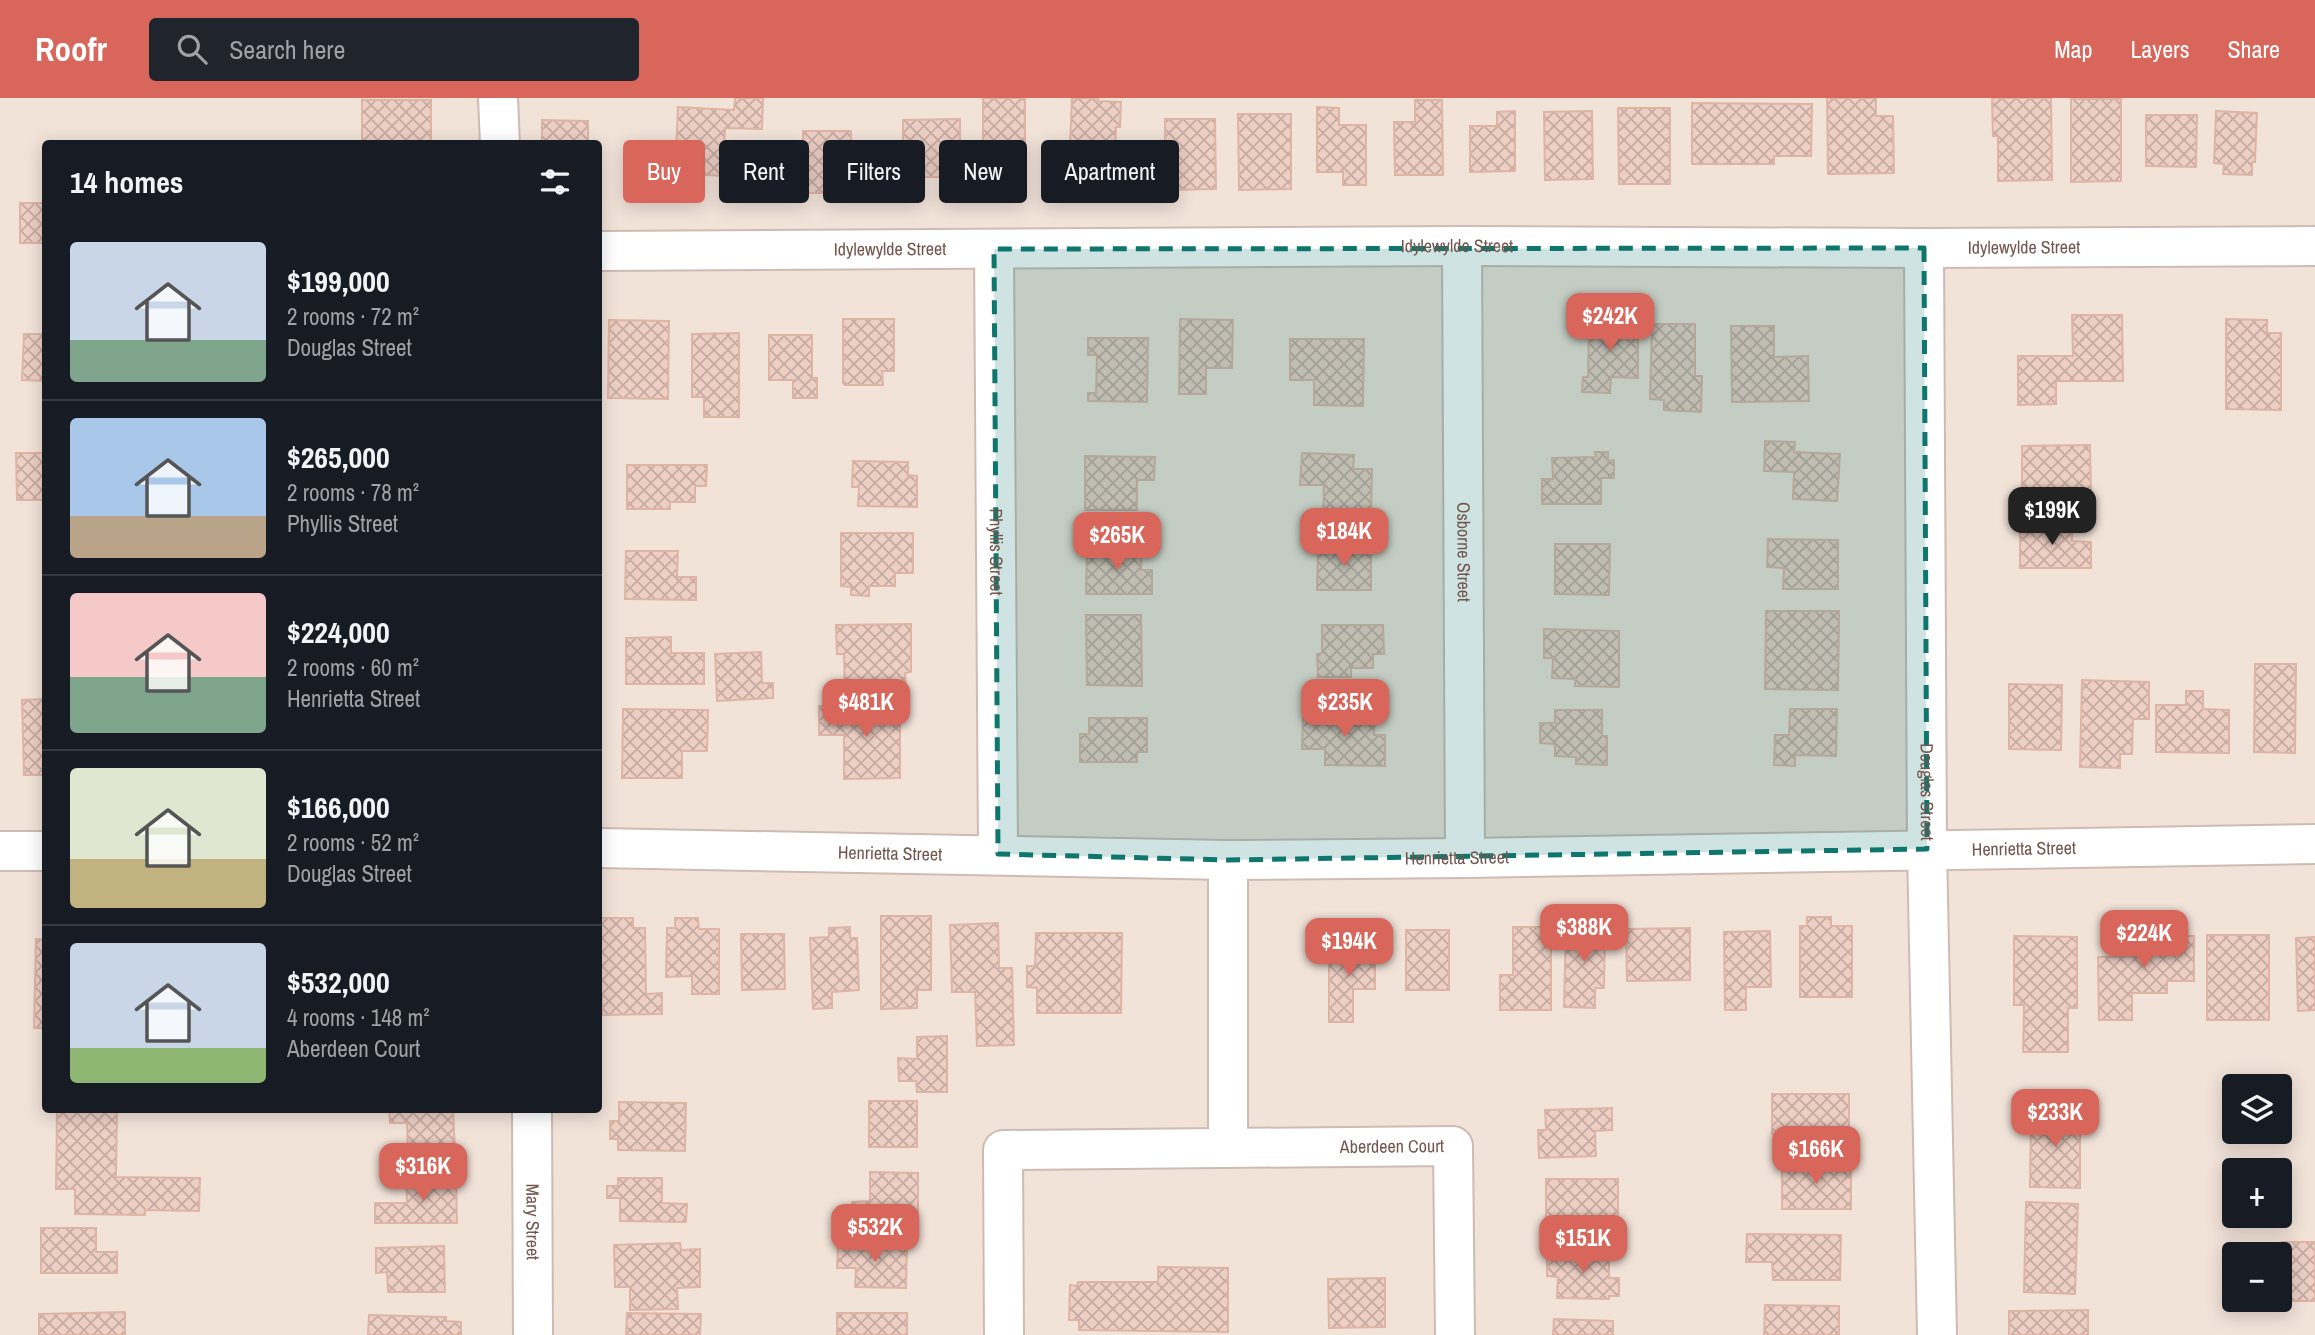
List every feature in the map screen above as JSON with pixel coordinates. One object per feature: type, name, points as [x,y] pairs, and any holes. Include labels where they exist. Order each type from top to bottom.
[{"type":"street","points":[[498,98],[500,140]]},
{"type":"street","name":"Idylewylde Street","points":[[602,251],[1462,246],[2315,246]]},
{"type":"street","name":"Osborne Street","points":[[1462,246],[1465,858]]},
{"type":"street","name":"Douglas Street","points":[[1924,248],[1927,849],[1937,1335]]},
{"type":"street","name":"Phyllis Street","points":[[994,250],[998,854]]},
{"type":"street","name":"Henrietta Street","points":[[602,848],[1228,860],[2315,844]]},
{"type":"street","points":[[0,851],[42,851]]},
{"type":"street","points":[[1228,860],[1228,1148]]},
{"type":"street","name":"Mary Street","points":[[532,1113],[533,1335]]},
{"type":"street","name":"Aberdeen Court","points":[[1004,1335],[1003,1150],[1453,1146],[1455,1335]]},
{"type":"highlighted area","points":[[1924,248],[1927,849],[1228,860],[998,854],[994,249]]},
{"type":"shaded area","points":[[0,98],[2315,98],[2315,1335],[0,1335]]},
{"type":"building","points":[[735,98],[763,98],[762,129],[725,128],[724,140],[719,140],[719,176],[705,175],[705,140],[676,140],[678,107],[734,110]]},
{"type":"building","points":[[983,98],[1025,98],[1025,140],[983,140]]},
{"type":"building","points":[[1072,98],[1098,98],[1098,101],[1121,102],[1120,127],[1116,127],[1116,140],[1070,140]]},
{"type":"building","points":[[1827,98],[1876,98],[1876,116],[1893,116],[1894,173],[1828,174]]},
{"type":"building","points":[[1992,98],[2051,98],[2052,180],[1998,181],[1998,136],[1993,136]]},
{"type":"building","points":[[2071,99],[2121,99],[2121,181],[2071,182]]},
{"type":"building","points":[[362,100],[431,100],[431,140],[362,140]]},
{"type":"building","points":[[1415,100],[1442,100],[1443,175],[1395,175],[1394,122],[1415,122]]},
{"type":"building","points":[[1692,103],[1812,104],[1811,156],[1774,156],[1774,164],[1692,164]]},
{"type":"building","points":[[1317,107],[1339,108],[1339,125],[1366,125],[1366,185],[1343,185],[1343,172],[1317,172]]},
{"type":"building","points":[[1618,108],[1670,108],[1670,184],[1619,184]]},
{"type":"building","points":[[1515,111],[1515,171],[1470,172],[1470,126],[1497,126],[1497,112]]},
{"type":"building","points":[[1592,111],[1593,179],[1545,180],[1544,112]]},
{"type":"building","points":[[2216,111],[2257,113],[2252,175],[2223,174],[2224,164],[2214,163]]},
{"type":"building","points":[[1238,114],[1291,114],[1291,189],[1239,190]]},
{"type":"building","points":[[2146,115],[2197,115],[2196,167],[2146,166]]},
{"type":"building","points":[[960,119],[960,140],[939,140],[939,177],[925,177],[925,140],[903,140],[903,120]]},
{"type":"building","points":[[1165,119],[1215,119],[1216,189],[1179,190],[1179,140],[1165,140]]},
{"type":"building","points":[[542,120],[588,121],[588,140],[542,140]]},
{"type":"building","points":[[803,131],[851,131],[851,140],[823,140],[823,193],[809,193],[809,140],[803,140]]},
{"type":"building","points":[[20,203],[42,203],[42,243],[20,243]]},
{"type":"building","points":[[1594,314],[1619,314],[1619,327],[1638,328],[1638,378],[1611,377],[1610,393],[1582,392],[1583,377],[1588,377],[1589,327],[1594,327]]},
{"type":"building","points":[[2072,315],[2122,315],[2123,381],[2056,381],[2056,404],[2018,405],[2018,356],[2073,356]]},
{"type":"building","points":[[843,319],[894,319],[894,371],[882,371],[883,385],[843,383]]},
{"type":"building","points":[[1180,319],[1233,320],[1232,368],[1206,368],[1206,394],[1179,394]]},
{"type":"building","points":[[2226,319],[2267,320],[2267,333],[2281,333],[2281,410],[2226,409]]},
{"type":"building","points":[[609,320],[669,321],[668,399],[608,398]]},
{"type":"building","points":[[1652,324],[1695,324],[1695,376],[1702,376],[1701,412],[1664,410],[1664,400],[1650,399]]},
{"type":"building","points":[[1731,326],[1774,326],[1774,357],[1808,356],[1809,401],[1732,402]]},
{"type":"building","points":[[739,333],[739,417],[704,417],[704,397],[692,397],[692,334]]},
{"type":"building","points":[[24,334],[42,334],[42,381],[22,380]]},
{"type":"building","points":[[769,335],[812,335],[812,378],[817,378],[817,398],[793,398],[793,380],[769,380]]},
{"type":"building","points":[[1088,338],[1148,338],[1147,402],[1088,401],[1088,393],[1096,393],[1097,355],[1088,355]]},
{"type":"building","points":[[1290,339],[1364,339],[1363,406],[1314,405],[1314,380],[1290,380]]},
{"type":"building","points":[[1765,441],[1795,442],[1794,452],[1840,454],[1837,501],[1793,499],[1794,472],[1764,471]]},
{"type":"building","points":[[2090,445],[2091,494],[2022,495],[2022,446]]},
{"type":"building","points":[[1595,452],[1608,452],[1608,461],[1614,460],[1614,478],[1601,478],[1601,504],[1542,504],[1542,479],[1553,479],[1552,458],[1596,457]]},
{"type":"building","points":[[16,453],[42,453],[42,500],[17,500]]},
{"type":"building","points":[[1302,453],[1354,455],[1353,469],[1372,469],[1371,517],[1323,516],[1324,485],[1300,485]]},
{"type":"building","points":[[1085,456],[1155,457],[1154,480],[1137,480],[1137,510],[1085,510]]},
{"type":"building","points":[[853,461],[908,462],[908,475],[917,476],[917,507],[858,506],[859,487],[852,487]]},
{"type":"building","points":[[627,465],[707,465],[706,486],[695,486],[695,502],[670,502],[670,509],[627,509]]},
{"type":"building","points":[[2020,522],[2072,523],[2072,541],[2091,542],[2091,568],[2020,568]]},
{"type":"building","points":[[841,533],[913,533],[913,573],[895,573],[895,586],[869,586],[869,596],[851,595],[851,587],[841,586]]},
{"type":"building","points":[[1768,539],[1838,540],[1838,589],[1783,589],[1784,568],[1767,567]]},
{"type":"building","points":[[1555,544],[1610,544],[1609,595],[1555,594]]},
{"type":"building","points":[[1318,545],[1371,546],[1371,590],[1317,590]]},
{"type":"building","points":[[1087,548],[1142,548],[1141,570],[1152,570],[1152,594],[1086,594]]},
{"type":"building","points":[[626,551],[678,551],[677,577],[696,577],[696,600],[625,599]]},
{"type":"building","points":[[1766,611],[1839,611],[1838,690],[1765,689]]},
{"type":"building","points":[[1086,615],[1141,615],[1142,686],[1087,685]]},
{"type":"building","points":[[911,624],[911,672],[905,673],[906,698],[845,699],[844,654],[837,654],[836,625]]},
{"type":"building","points":[[1322,625],[1383,625],[1384,654],[1373,654],[1373,668],[1351,668],[1351,677],[1318,677],[1317,654],[1322,653]]},
{"type":"building","points":[[1544,629],[1619,631],[1619,687],[1575,686],[1575,679],[1552,678],[1553,658],[1544,658]]},
{"type":"building","points":[[671,637],[671,653],[704,653],[704,684],[626,684],[626,638]]},
{"type":"building","points":[[761,652],[762,683],[773,683],[773,698],[717,701],[715,654]]},
{"type":"building","points":[[2255,664],[2296,664],[2295,753],[2254,752]]},
{"type":"building","points":[[2082,680],[2149,682],[2149,719],[2133,719],[2132,754],[2120,754],[2120,768],[2080,767]]},
{"type":"building","points":[[2009,684],[2062,685],[2061,750],[2009,749]]},
{"type":"building","points":[[2186,691],[2203,691],[2203,709],[2229,710],[2229,753],[2156,752],[2156,705],[2186,705]]},
{"type":"building","points":[[42,699],[42,775],[24,775],[22,700]]},
{"type":"building","points":[[819,706],[900,706],[900,778],[844,779],[844,735],[819,735]]},
{"type":"building","points":[[623,709],[708,710],[707,751],[682,751],[682,778],[622,778]]},
{"type":"building","points":[[1790,709],[1837,709],[1836,756],[1795,755],[1795,766],[1774,765],[1775,735],[1789,735]]},
{"type":"building","points":[[1555,710],[1602,710],[1602,736],[1607,736],[1607,765],[1576,764],[1576,757],[1555,756],[1555,744],[1540,743],[1540,723],[1555,723]]},
{"type":"building","points":[[1303,714],[1375,715],[1374,735],[1385,735],[1385,766],[1325,765],[1325,749],[1302,749]]},
{"type":"building","points":[[1089,718],[1147,718],[1147,752],[1137,752],[1137,762],[1080,762],[1080,734],[1089,734]]},
{"type":"building","points":[[881,916],[931,916],[931,990],[917,990],[917,1008],[881,1009]]},
{"type":"building","points":[[1807,917],[1831,917],[1831,926],[1852,926],[1852,997],[1800,997],[1800,926],[1807,926]]},
{"type":"building","points":[[602,918],[633,918],[633,928],[645,928],[646,994],[662,993],[662,1014],[602,1015]]},
{"type":"building","points":[[675,918],[698,918],[699,929],[719,929],[719,994],[692,994],[692,976],[666,977],[667,928],[675,928]]},
{"type":"building","points":[[2140,922],[2174,922],[2174,936],[2194,936],[2194,981],[2167,981],[2167,993],[2132,993],[2132,1020],[2099,1020],[2098,957],[2140,956]]},
{"type":"building","points":[[998,923],[999,968],[1012,968],[1014,1045],[977,1046],[975,992],[952,992],[950,925]]},
{"type":"building","points":[[1566,924],[1605,924],[1604,988],[1595,988],[1595,1008],[1564,1007]]},
{"type":"building","points":[[850,927],[850,938],[857,938],[859,990],[832,992],[832,1008],[813,1009],[810,938],[829,937],[829,928]]},
{"type":"building","points":[[1513,927],[1551,927],[1551,1010],[1500,1010],[1500,975],[1513,975]]},
{"type":"building","points":[[1690,928],[1690,980],[1627,981],[1626,929]]},
{"type":"building","points":[[1406,930],[1449,930],[1449,990],[1406,990]]},
{"type":"building","points":[[1770,931],[1771,987],[1746,987],[1746,1010],[1725,1010],[1724,932]]},
{"type":"building","points":[[1036,933],[1122,933],[1121,1013],[1037,1013],[1037,988],[1027,987],[1027,966],[1035,966]]},
{"type":"building","points":[[741,934],[784,934],[785,989],[742,990]]},
{"type":"building","points":[[2207,935],[2269,935],[2269,1020],[2207,1020]]},
{"type":"building","points":[[2014,936],[2077,937],[2077,1008],[2068,1008],[2068,1052],[2023,1052],[2024,1005],[2014,1005]]},
{"type":"building","points":[[2315,937],[2315,1010],[2298,1011],[2296,938]]},
{"type":"building","points":[[36,939],[42,940],[42,1028],[34,1028]]},
{"type":"building","points":[[1375,945],[1375,989],[1353,989],[1353,1022],[1329,1022],[1329,946]]},
{"type":"building","points":[[947,1036],[947,1092],[917,1092],[916,1081],[899,1081],[898,1058],[917,1059],[917,1037]]},
{"type":"building","points":[[1772,1094],[1849,1094],[1849,1138],[1801,1138],[1800,1134],[1772,1134]]},
{"type":"building","points":[[869,1101],[917,1101],[917,1147],[869,1147]]},
{"type":"building","points":[[619,1102],[686,1103],[685,1151],[618,1150],[618,1139],[610,1139],[610,1121],[619,1121]]},
{"type":"building","points":[[1612,1108],[1612,1130],[1595,1131],[1596,1156],[1539,1158],[1538,1130],[1546,1130],[1545,1110]]},
{"type":"building","points":[[2031,1111],[2080,1111],[2080,1188],[2030,1187]]},
{"type":"building","points":[[57,1113],[117,1113],[116,1177],[200,1178],[199,1211],[145,1210],[145,1215],[75,1214],[75,1189],[56,1189]]},
{"type":"building","points":[[389,1113],[453,1113],[455,1152],[408,1154],[407,1123],[390,1123]]},
{"type":"building","points":[[1782,1164],[1851,1164],[1851,1209],[1782,1209]]},
{"type":"building","points":[[870,1172],[918,1173],[918,1217],[852,1216],[852,1202],[870,1201]]},
{"type":"building","points":[[406,1177],[456,1177],[457,1223],[375,1223],[375,1203],[407,1203]]},
{"type":"building","points":[[618,1178],[662,1178],[662,1203],[687,1204],[686,1222],[620,1221],[620,1198],[607,1198],[607,1186],[618,1186]]},
{"type":"building","points":[[1546,1179],[1618,1179],[1618,1223],[1546,1223]]},
{"type":"building","points":[[2026,1202],[2078,1204],[2075,1294],[2024,1292]]},
{"type":"building","points":[[41,1228],[96,1228],[96,1252],[117,1252],[117,1273],[41,1273]]},
{"type":"building","points":[[1747,1234],[1841,1235],[1840,1280],[1773,1280],[1772,1262],[1746,1262]]},
{"type":"building","points":[[2292,1242],[2315,1242],[2315,1301],[2292,1301]]},
{"type":"building","points":[[680,1243],[681,1250],[700,1249],[700,1287],[677,1288],[678,1309],[630,1310],[630,1287],[615,1287],[614,1245]]},
{"type":"building","points":[[838,1244],[907,1245],[906,1288],[855,1287],[856,1268],[837,1268]]},
{"type":"building","points":[[444,1246],[445,1292],[388,1292],[387,1272],[376,1273],[376,1248]]},
{"type":"building","points":[[1558,1251],[1609,1252],[1609,1278],[1619,1278],[1619,1296],[1609,1296],[1609,1299],[1557,1298],[1558,1277],[1547,1276],[1547,1258],[1558,1258]]},
{"type":"building","points":[[1158,1267],[1228,1268],[1228,1332],[1079,1330],[1079,1320],[1069,1320],[1070,1285],[1077,1286],[1078,1282],[1158,1282]]},
{"type":"building","points":[[1385,1278],[1385,1327],[1329,1328],[1328,1279]]},
{"type":"building","points":[[1765,1305],[1839,1306],[1839,1335],[1764,1335]]},
{"type":"building","points":[[2088,1310],[2088,1335],[2009,1335],[2009,1311]]},
{"type":"building","points":[[125,1312],[125,1335],[39,1335],[39,1314]]},
{"type":"building","points":[[627,1313],[701,1314],[700,1335],[626,1335]]},
{"type":"building","points":[[837,1313],[907,1313],[907,1335],[837,1335]]},
{"type":"building","points":[[369,1315],[446,1317],[446,1321],[461,1322],[461,1335],[368,1335]]},
{"type":"building","points":[[1554,1319],[1613,1321],[1613,1335],[1553,1335]]}]
